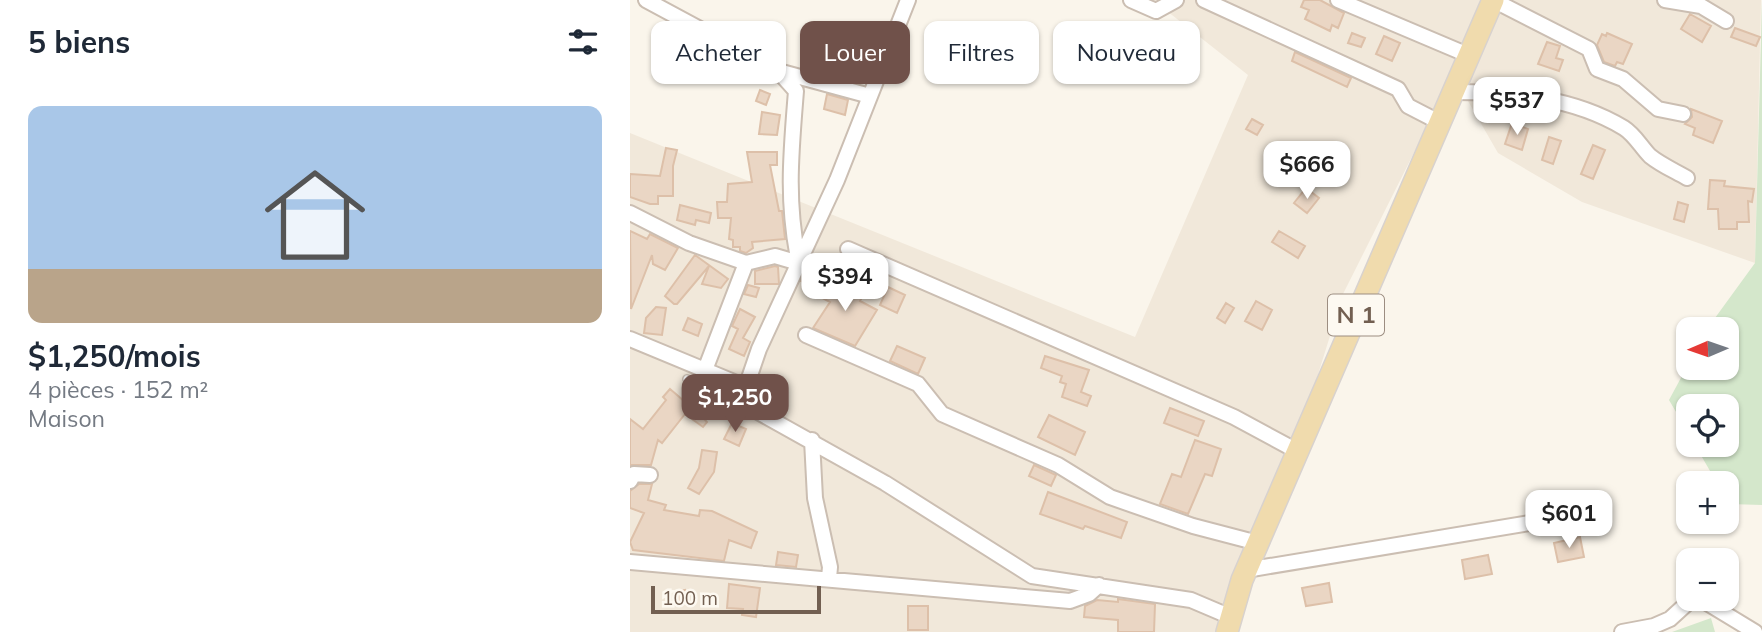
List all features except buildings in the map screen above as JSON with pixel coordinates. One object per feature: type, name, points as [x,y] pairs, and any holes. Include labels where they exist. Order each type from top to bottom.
[{"type":"main road","name":"N 1","points":[[1229,625],[1246,570],[1493,0]]},
{"type":"street","points":[[646,0],[685,21]]},
{"type":"street","points":[[908,0],[799,263],[759,349],[746,387],[749,404],[758,412],[812,440],[1021,570],[1050,581],[1099,585],[1191,600],[1229,625]]},
{"type":"street","points":[[1130,0],[1156,11],[1176,0]]},
{"type":"street","points":[[1204,0],[1398,89],[1408,106],[1439,122]]},
{"type":"street","points":[[1338,0],[1468,55]]},
{"type":"street","points":[[1493,0],[1589,49],[1597,69],[1623,79],[1658,109],[1683,114]]},
{"type":"street","points":[[1665,0],[1701,6],[1726,22]]},
{"type":"street","points":[[786,73],[870,96]]},
{"type":"street","points":[[786,80],[796,91],[788,176],[790,221],[799,263]]},
{"type":"street","points":[[1452,92],[1512,94],[1596,113],[1628,130],[1651,156],[1687,178]]},
{"type":"street","points":[[630,213],[689,243],[746,263],[775,256],[799,263]]},
{"type":"street","points":[[848,249],[1234,417],[1297,451]]},
{"type":"street","points":[[709,372],[746,263]]},
{"type":"street","points":[[806,335],[918,384],[942,414],[1058,465],[1110,497],[1193,526],[1258,543]]},
{"type":"street","points":[[630,339],[746,387]]},
{"type":"street","points":[[812,440],[812,480],[830,567],[829,578]]},
{"type":"street","points":[[630,481],[634,474],[650,475]]},
{"type":"street","points":[[1246,570],[1554,519]]},
{"type":"street","points":[[630,562],[1070,600],[1089,594],[1099,585]]},
{"type":"street","points":[[1622,632],[1654,626],[1670,619],[1679,611]]},
{"type":"street","points":[[1720,611],[1755,632]]},
{"type":"lane","points":[[687,379],[699,386],[709,372]]},
{"type":"shaded area","points":[[1153,0],[1761,0],[1755,263],[1582,202],[1498,153],[1453,75],[1343,294],[1238,632],[630,632],[630,133],[1135,337],[1248,75],[1200,37],[1200,21],[1180,21]]},
{"type":"green space","points":[[1762,0],[1762,505],[1739,504],[1739,471],[1710,471],[1702,457],[1739,457],[1739,394],[1676,394],[1676,412],[1669,400],[1680,380],[1740,380],[1740,317],[1716,317],[1755,263]]},
{"type":"green space","points":[[1711,618],[1715,632],[1672,632]]}]
